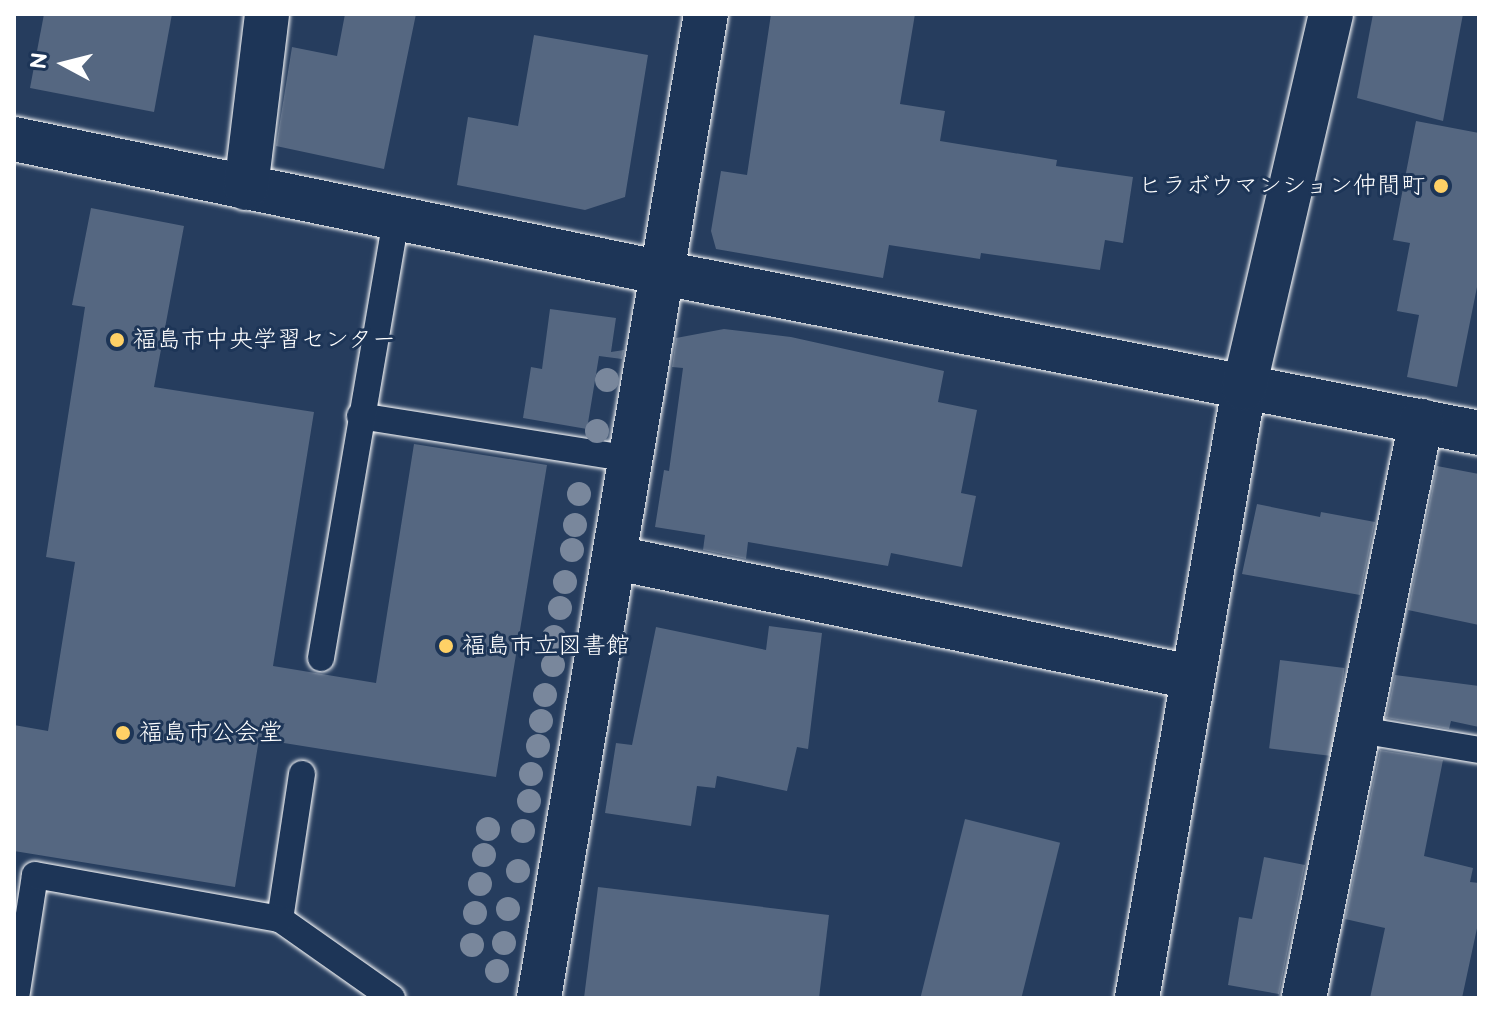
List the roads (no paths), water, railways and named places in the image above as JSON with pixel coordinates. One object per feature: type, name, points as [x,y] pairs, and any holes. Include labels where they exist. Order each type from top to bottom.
[{"type":"street","points":[[246,188],[267,14]]},
{"type":"street","points":[[539,998],[706,14]]},
{"type":"street","points":[[1137,998],[1244,388],[1331,14]]},
{"type":"street","points":[[14,139],[663,273],[1479,433]]},
{"type":"street","points":[[1304,998],[1421,421]]},
{"type":"street","points":[[616,558],[1191,677]]},
{"type":"lane","points":[[321,658],[396,218]]},
{"type":"lane","points":[[360,416],[632,459]]},
{"type":"lane","points":[[1360,730],[1479,750]]},
{"type":"lane","points":[[280,919],[302,774]]},
{"type":"lane","points":[[16,998],[35,875],[280,919],[392,998]]},
{"type":"place","name":"ヒラボウマンション仲間町","points":[[1441,186]]},
{"type":"place","name":"福島市中央学習センター","points":[[117,340]]},
{"type":"place","name":"福島市立図書館","points":[[446,646]]},
{"type":"place","name":"福島市公会堂","points":[[123,733]]}]
